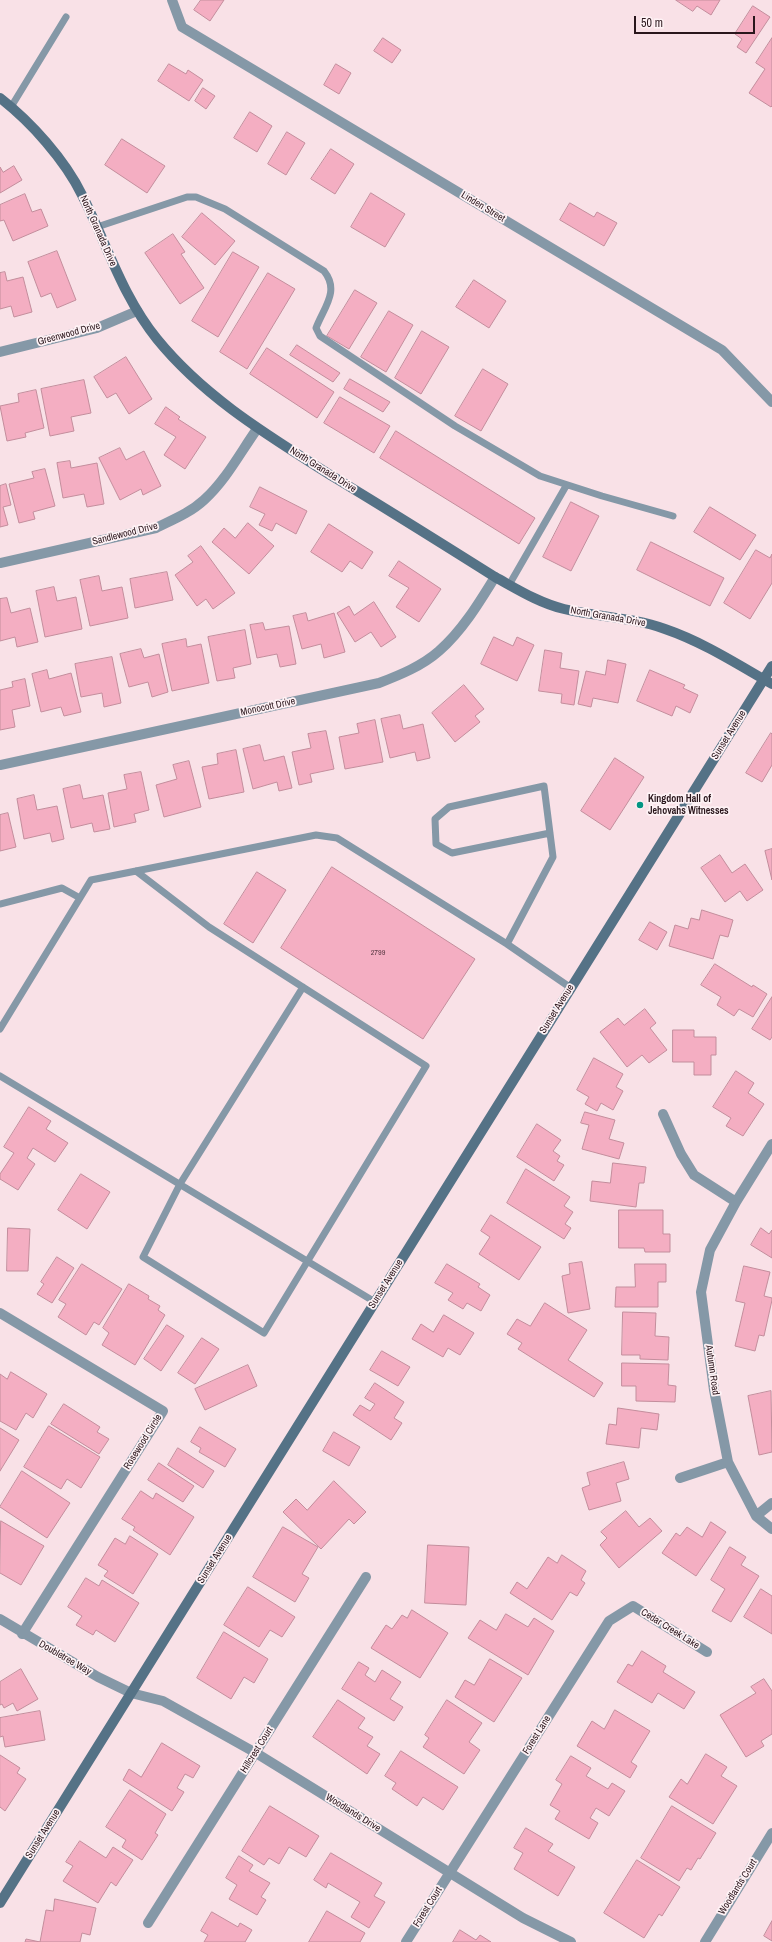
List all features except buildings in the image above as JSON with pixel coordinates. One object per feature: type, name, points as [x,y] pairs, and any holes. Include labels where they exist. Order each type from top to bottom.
[{"type":"main road","name":"North Granada Drive","points":[[0,98],[11,107],[56,154],[81,193],[121,283],[137,311],[157,339],[179,364],[215,399],[257,429],[509,585],[533,597],[562,608],[632,620],[664,628],[704,646],[768,682]]},
{"type":"main road","name":"Sunset Avenue","points":[[0,1903],[571,988],[768,682],[772,666]]},
{"type":"street","name":"Linden Street","points":[[172,0],[182,27],[722,350],[772,402]]},
{"type":"street","name":"Greenwood Drive","points":[[0,352],[97,328],[137,311]]},
{"type":"street","name":"Sandlewood Drive","points":[[0,562],[156,528],[203,501],[224,478],[257,429]]},
{"type":"street","name":"Monocott Drive","points":[[0,765],[379,683],[407,672],[439,651],[462,625],[495,577]]},
{"type":"street","points":[[663,1114],[681,1154],[694,1175],[736,1202]]},
{"type":"street","name":"Autumn Road","points":[[772,1144],[736,1202],[710,1250],[701,1292],[714,1390],[728,1462],[756,1516],[772,1529]]},
{"type":"street","name":"Rosewood Circle","points":[[0,1313],[163,1411],[22,1634]]},
{"type":"street","points":[[680,1478],[728,1462]]},
{"type":"street","points":[[756,1516],[772,1503]]},
{"type":"street","name":"Hillcrest Court","points":[[148,1923],[366,1577]]},
{"type":"street","name":"Cedar Creek Lake","points":[[633,1606],[707,1652]]},
{"type":"street","name":"Forest Lane","points":[[450,1873],[609,1621],[633,1606]]},
{"type":"street","name":"Doubletree Way","points":[[0,1619],[22,1634],[98,1677],[131,1693]]},
{"type":"street","name":"Woodlands Drive","points":[[131,1693],[163,1701],[256,1753],[522,1918],[571,1942]]},
{"type":"street","name":"Woodlands Court","points":[[705,1942],[772,1833]]},
{"type":"street","name":"Forest Court","points":[[406,1942],[450,1873]]},
{"type":"lane","points":[[11,107],[66,17]]},
{"type":"lane","points":[[97,227],[187,196],[196,197],[224,209],[324,271],[331,279],[332,294],[316,328],[320,336],[455,426],[540,476],[566,486],[673,516]]},
{"type":"lane","points":[[509,585],[566,486]]},
{"type":"lane","points":[[507,944],[554,857],[544,786],[449,807],[435,819],[436,844],[452,853],[550,833]]},
{"type":"lane","points":[[0,1029],[91,880],[316,835],[337,838],[507,944],[571,988]]},
{"type":"lane","points":[[136,871],[209,926],[426,1066],[264,1332],[143,1257],[180,1184],[303,987]]},
{"type":"lane","points":[[0,904],[62,888],[80,898]]},
{"type":"lane","points":[[0,1076],[375,1302]]},
{"type":"place","name":"Kingdom Hall of Jehovahs Witnesses","points":[[640,805]]}]
